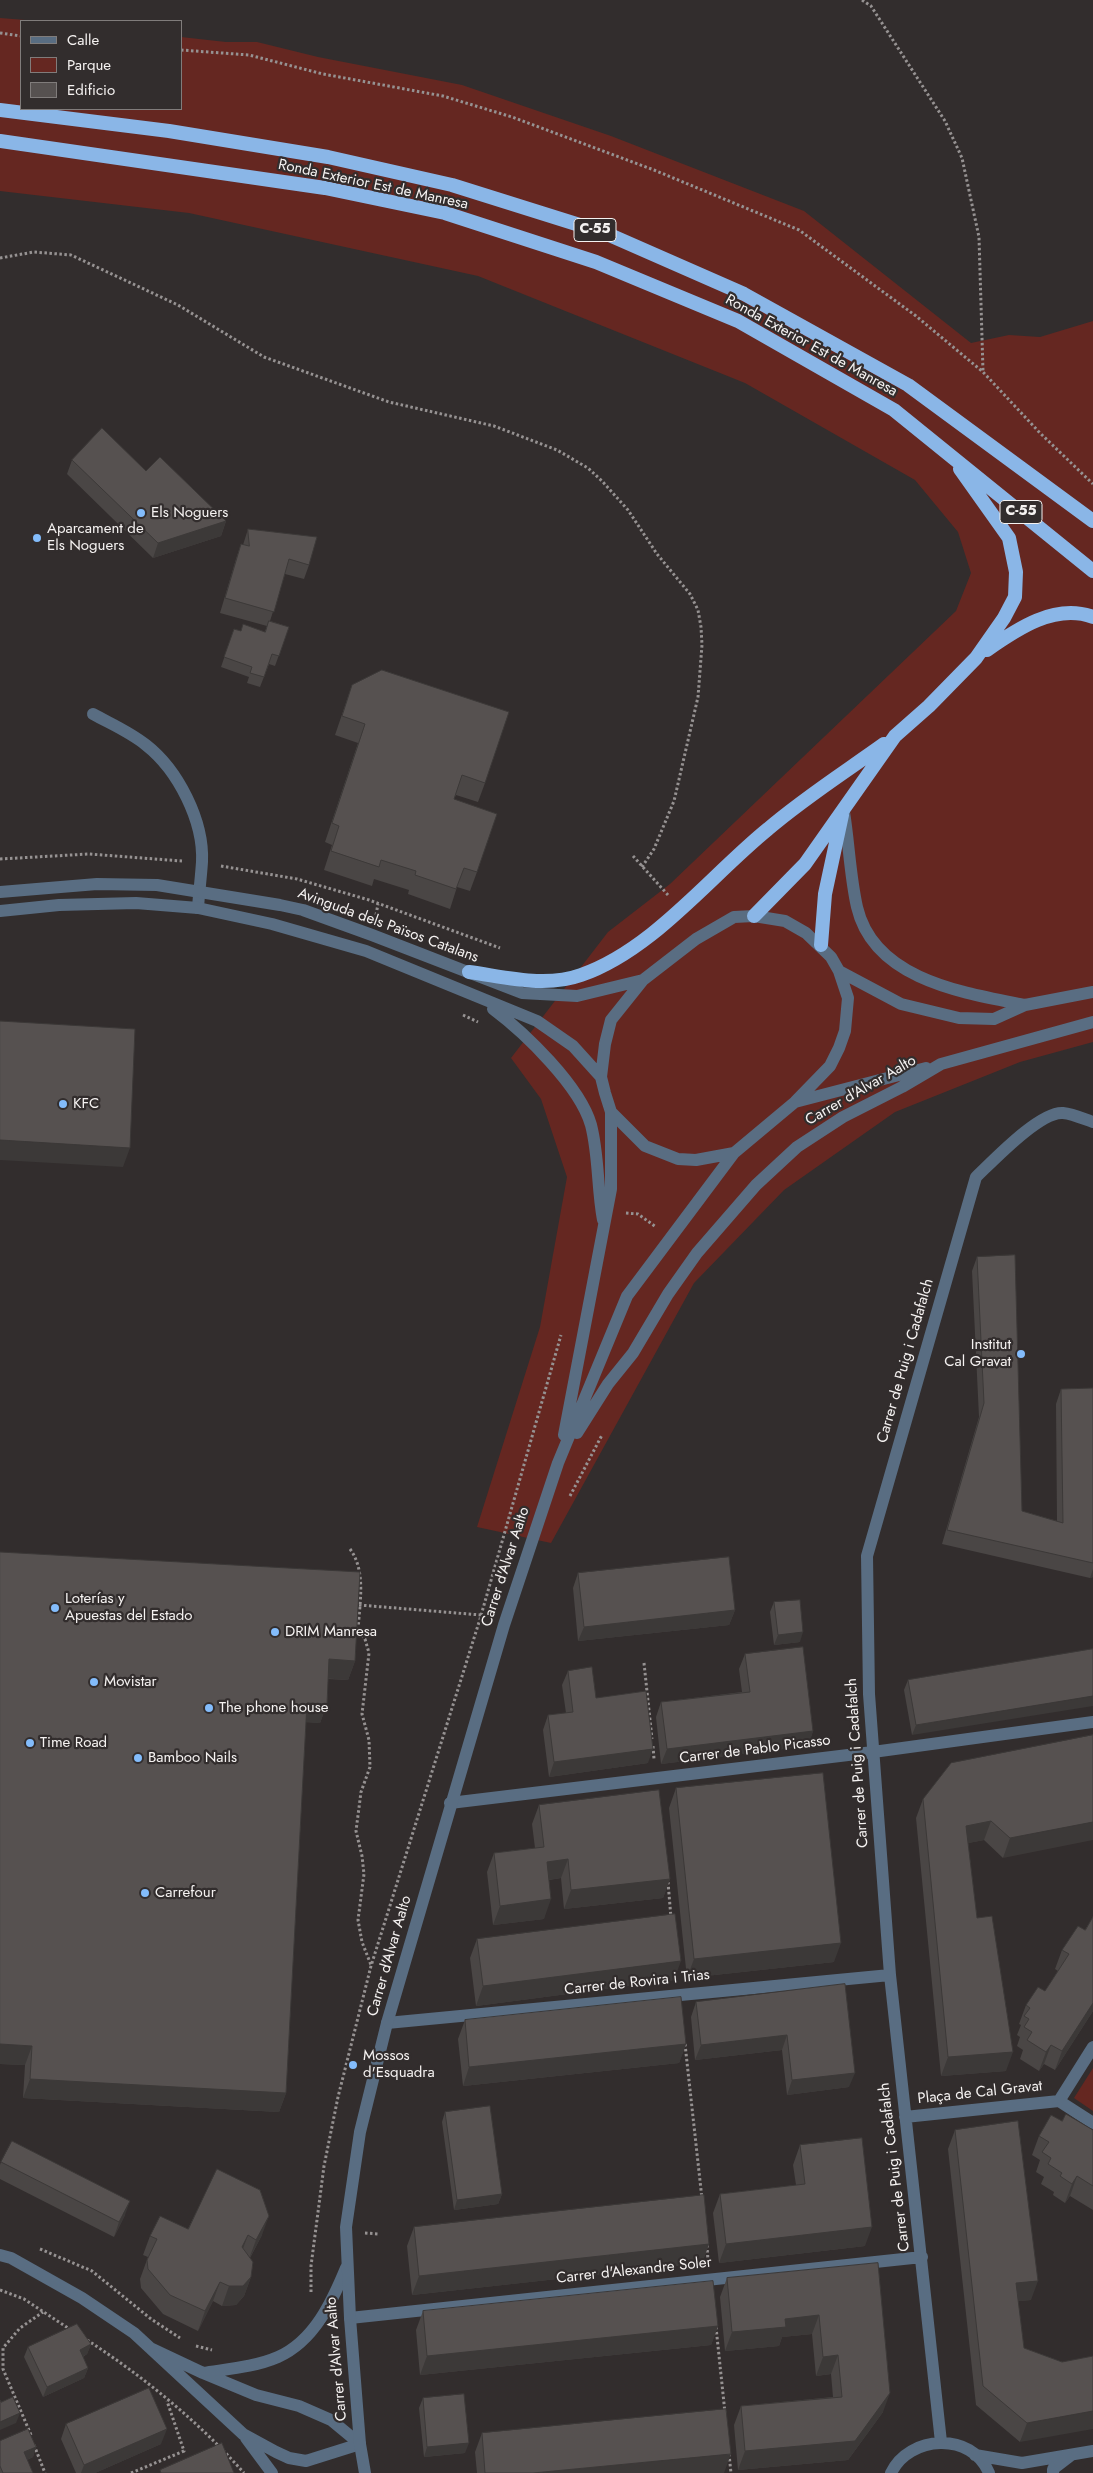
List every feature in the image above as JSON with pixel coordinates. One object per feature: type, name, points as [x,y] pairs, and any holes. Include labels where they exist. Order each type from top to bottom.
[{"type":"highway","name":"Ronda Exterior Est de Manresa","points":[[0,110],[169,131],[328,157],[452,185],[604,233],[744,294],[908,385],[1093,521]]},
{"type":"highway","name":"Ronda Exterior Est de Manresa","points":[[0,141],[167,163],[325,188],[445,213],[596,262],[738,321],[894,410],[1093,571]]},
{"type":"highway","points":[[469,972],[542,982],[580,976],[617,960],[680,909],[768,828],[894,736],[929,706],[976,658],[1004,618],[1015,597],[1016,572],[1010,538],[950,454]]},
{"type":"highway","points":[[976,658],[1031,622],[1057,613],[1093,617]]},
{"type":"highway","points":[[754,916],[805,864],[894,736]]},
{"type":"highway","points":[[821,945],[825,894],[844,807]]},
{"type":"street","points":[[93,714],[126,731],[148,746],[179,781],[193,811],[201,849],[198,908]]},
{"type":"street","points":[[844,807],[857,909],[870,938],[897,964],[928,982],[969,994],[1025,1004]]},
{"type":"street","name":"Avinguda dels Països Catalans","points":[[0,892],[97,884],[157,885],[199,890],[303,910],[522,993],[577,996],[643,980]]},
{"type":"street","name":"Avinguda dels Països Catalans","points":[[0,911],[59,905],[136,903],[198,908],[272,924],[366,951],[479,998]]},
{"type":"street","points":[[734,1153],[696,1160],[678,1159],[645,1146],[611,1112],[601,1077],[605,1044],[611,1020],[643,980],[696,938],[734,916],[754,916],[785,921],[806,932],[821,945],[839,971],[901,1004],[959,1018],[994,1019],[1025,1004],[1093,992]]},
{"type":"street","name":"Carrer d'Alvar Aalto","points":[[365,2473],[360,2444],[346,2268],[346,2227],[351,2182],[360,2132],[387,2023],[450,1803],[504,1626],[558,1463],[627,1296],[734,1153],[795,1102],[830,1066],[845,1031],[848,998],[839,971]]},
{"type":"street","points":[[479,998],[536,1021],[573,1046],[601,1077]]},
{"type":"street","points":[[479,998],[519,1029],[580,1099],[590,1123],[597,1154],[599,1196],[604,1230]]},
{"type":"street","name":"Carrer d'Alvar Aalto","points":[[558,1463],[608,1384],[633,1353],[668,1294],[697,1253],[756,1185],[797,1148],[843,1117],[902,1087],[941,1064],[1093,1022]]},
{"type":"street","points":[[795,1102],[941,1064]]},
{"type":"street","name":"Carrer d'Alvar Aalto","points":[[558,1463],[608,1210],[611,1188],[611,1112]]},
{"type":"street","name":"Carrer de Puig i Cadafalch","points":[[941,2442],[890,1975],[868,1694],[868,1556],[976,1177],[1018,1138],[1038,1123],[1062,1113],[1093,1122]]},
{"type":"street","name":"Carrer de Pablo Picasso","points":[[450,1803],[873,1752],[1093,1722]]},
{"type":"street","name":"Carrer de Rovira i Trias","points":[[387,2023],[890,1975]]},
{"type":"street","name":"Plaça de Cal Gravat","points":[[1059,2101],[1093,2047]]},
{"type":"street","name":"Plaça de Cal Gravat","points":[[905,2117],[1059,2101],[1093,2123]]},
{"type":"street","points":[[0,2254],[11,2258],[82,2298],[134,2333],[168,2367],[243,2434],[272,2473]]},
{"type":"street","name":"Carrer d'Alexandre Soler","points":[[350,2318],[922,2257]]},
{"type":"street","points":[[203,2373],[260,2363],[279,2357],[299,2343],[314,2328],[333,2301],[346,2268]]},
{"type":"street","points":[[150,2348],[256,2395],[299,2406],[331,2420],[360,2444]]},
{"type":"street","points":[[243,2434],[289,2458],[306,2461],[360,2444]]},
{"type":"street","points":[[891,2473],[902,2458],[913,2449],[926,2444],[941,2442],[964,2448],[975,2455],[989,2473]]},
{"type":"street","points":[[975,2455],[1022,2463],[1093,2451]]},
{"type":"street","points":[[1053,2473],[1053,2469],[1072,2455]]},
{"type":"path","points":[[862,0],[871,6],[945,121],[962,158],[979,237],[983,372]]},
{"type":"path","points":[[0,33],[20,36]]},
{"type":"path","points":[[182,50],[249,55],[323,74],[443,96],[512,118],[654,170],[798,230],[916,316],[983,372],[1040,433],[1093,484]]},
{"type":"path","points":[[0,258],[34,252],[71,255],[171,301],[264,357],[389,402],[494,426],[557,450],[588,468],[628,510],[657,554],[690,594],[698,610],[702,645],[698,697],[674,801],[654,850],[642,867]]},
{"type":"path","points":[[633,856],[680,909]]},
{"type":"path","points":[[367,913],[384,919]]},
{"type":"path","points":[[457,1012],[484,1024]]},
{"type":"path","points":[[608,1210],[638,1214],[672,1238]]},
{"type":"path","points":[[309,2299],[324,2166],[338,2097],[371,1966],[481,1614],[563,1328]]},
{"type":"path","points":[[567,1501],[605,1428]]},
{"type":"path","points":[[350,1549],[358,1560],[361,1579],[358,1632],[365,1639],[368,1653],[362,1714],[369,1740],[370,1767],[361,1792],[356,1831],[364,1874],[358,1920],[362,1942],[371,1966]]},
{"type":"path","points":[[359,1605],[481,1614]]},
{"type":"path","points":[[644,1663],[656,1778]]},
{"type":"path","points":[[667,1877],[672,1926]]},
{"type":"path","points":[[684,2034],[702,2201]]},
{"type":"path","points":[[706,2240],[710,2280]]},
{"type":"path","points":[[33,2246],[92,2271],[151,2318],[188,2344],[220,2353]]},
{"type":"path","points":[[0,2290],[24,2299],[74,2332]]},
{"type":"path","points":[[43,2312],[20,2328],[3,2348],[3,2369],[16,2395],[45,2473]]},
{"type":"path","points":[[714,2318],[725,2415]]},
{"type":"path","points":[[81,2337],[127,2367],[167,2400],[228,2454],[245,2473]]},
{"type":"path","points":[[130,2473],[184,2451],[167,2400]]},
{"type":"path","points":[[728,2444],[731,2473]]},
{"type":"green space","points":[[0,18],[25,20],[20,20],[20,110],[182,110],[182,37],[226,42],[257,42],[318,57],[462,85],[611,136],[804,211],[971,343],[1009,335],[1040,337],[1093,321],[1093,1042],[1020,1062],[895,1112],[784,1190],[694,1283],[551,1543],[477,1527],[540,1327],[567,1177],[541,1099],[511,1058],[608,932],[670,884],[956,611],[971,573],[958,532],[915,480],[745,383],[478,276],[189,213],[0,191]]},
{"type":"green space","points":[[1093,2068],[1093,2111],[1074,2098]]},
{"type":"building","points":[[102,428],[146,471],[160,457],[226,521],[158,543],[72,460]]},
{"type":"building","points":[[248,529],[317,537],[309,565],[289,559],[274,612],[225,598],[241,544],[249,546]]},
{"type":"building","points":[[269,621],[289,627],[279,656],[272,654],[264,677],[250,673],[252,667],[224,657],[234,629],[241,631],[243,624],[265,632]]},
{"type":"building","points":[[382,670],[509,712],[485,783],[462,775],[454,799],[497,814],[477,872],[464,868],[456,889],[415,875],[416,871],[381,860],[379,867],[331,851],[339,826],[332,823],[365,724],[342,716],[352,685]]},
{"type":"building","name":"KFC","points":[[0,1021],[135,1029],[130,1148],[0,1140]]},
{"type":"building","points":[[1015,1255],[1022,1511],[1063,1523],[1061,1389],[1093,1388],[1093,1563],[947,1530],[984,1403],[977,1257]]},
{"type":"building","name":"Carrefour","points":[[0,1552],[360,1572],[355,1661],[329,1659],[327,1704],[307,1703],[286,2093],[30,2079],[32,2046],[0,2044]]},
{"type":"building","points":[[729,1557],[735,1610],[584,1627],[578,1573]]},
{"type":"building","points":[[800,1600],[803,1632],[778,1635],[774,1602]]},
{"type":"building","points":[[803,1647],[813,1731],[667,1749],[661,1702],[750,1692],[745,1654]]},
{"type":"building","points":[[1093,1649],[1093,1696],[916,1725],[908,1680]]},
{"type":"building","points":[[592,1667],[596,1698],[646,1691],[653,1749],[554,1762],[548,1715],[573,1712],[568,1671]]},
{"type":"building","points":[[1093,1735],[1093,1822],[1010,1838],[991,1821],[966,1826],[977,1918],[992,1916],[1013,2052],[948,2057],[923,1799],[951,1763]]},
{"type":"building","points":[[823,1773],[841,1943],[694,1959],[676,1788]]},
{"type":"building","points":[[659,1790],[670,1879],[571,1890],[568,1859],[547,1862],[551,1899],[500,1906],[494,1853],[544,1847],[539,1805]]},
{"type":"building","points":[[675,1914],[681,1961],[483,1986],[477,1939]]},
{"type":"building","points":[[1093,1917],[1093,2003],[1062,2051],[1051,2045],[1046,2052],[1027,2040],[1032,2032],[1024,2027],[1029,2019],[1024,2016],[1030,2008],[1026,2005],[1038,1987],[1045,1991],[1069,1954],[1062,1950],[1078,1926],[1085,1930]]},
{"type":"building","points":[[845,1984],[855,2073],[792,2080],[787,2035],[701,2045],[696,2002]]},
{"type":"building","points":[[681,1997],[686,2044],[469,2067],[465,2020]]},
{"type":"building","points":[[490,2106],[502,2194],[457,2200],[445,2112]]},
{"type":"building","points":[[1066,2114],[1093,2130],[1093,2186],[1077,2176],[1072,2184],[1060,2176],[1062,2173],[1048,2164],[1051,2158],[1042,2152],[1049,2142],[1039,2136],[1051,2115],[1062,2121]]},
{"type":"building","points":[[1018,2121],[1038,2281],[1016,2283],[1024,2348],[1062,2362],[1093,2356],[1093,2411],[1027,2423],[983,2386],[955,2130]]},
{"type":"building","points":[[862,2138],[872,2227],[726,2244],[720,2194],[805,2184],[800,2145]]},
{"type":"building","points":[[12,2141],[130,2201],[119,2222],[1,2162]]},
{"type":"building","points":[[217,2169],[260,2190],[269,2216],[256,2240],[248,2235],[242,2247],[253,2262],[251,2277],[243,2286],[229,2286],[220,2282],[205,2311],[170,2295],[148,2269],[147,2260],[157,2239],[150,2236],[160,2216],[188,2229]]},
{"type":"building","points":[[704,2195],[709,2244],[419,2276],[414,2227]]},
{"type":"building","points":[[878,2263],[890,2393],[855,2441],[745,2451],[741,2406],[842,2397],[838,2355],[823,2357],[819,2315],[785,2319],[786,2327],[732,2332],[727,2278]]},
{"type":"building","points":[[713,2281],[718,2326],[427,2356],[423,2311]]},
{"type":"building","points":[[77,2324],[91,2344],[80,2350],[88,2368],[47,2387],[28,2347]]},
{"type":"building","points":[[149,2388],[167,2429],[84,2465],[66,2424]]},
{"type":"building","points":[[464,2394],[469,2443],[427,2447],[423,2398]]},
{"type":"building","points":[[13,2397],[20,2413],[0,2422],[0,2400],[1,2402]]},
{"type":"building","points":[[726,2409],[731,2454],[533,2473],[485,2473],[482,2433]]},
{"type":"building","points":[[28,2429],[36,2447],[24,2452],[33,2473],[3,2473],[0,2466],[0,2441]]},
{"type":"building","points":[[222,2443],[234,2473],[161,2473],[160,2470]]},
{"type":"place","name":"Els Noguers","points":[[141,513]]},
{"type":"place","name":"Aparcament de Els Noguers","points":[[37,538]]},
{"type":"place","name":"KFC","points":[[63,1104]]},
{"type":"place","name":"Institut Cal Gravat","points":[[1021,1354]]},
{"type":"place","name":"Loterías y Apuestas del Estado","points":[[55,1608]]},
{"type":"place","name":"DRIM Manresa","points":[[275,1632]]},
{"type":"place","name":"Movistar","points":[[94,1682]]},
{"type":"place","name":"The phone house","points":[[209,1708]]},
{"type":"place","name":"Time Road","points":[[30,1743]]},
{"type":"place","name":"Bamboo Nails","points":[[138,1758]]},
{"type":"place","name":"Carrefour","points":[[145,1893]]},
{"type":"place","name":"Mossos d'Esquadra","points":[[353,2065]]}]
